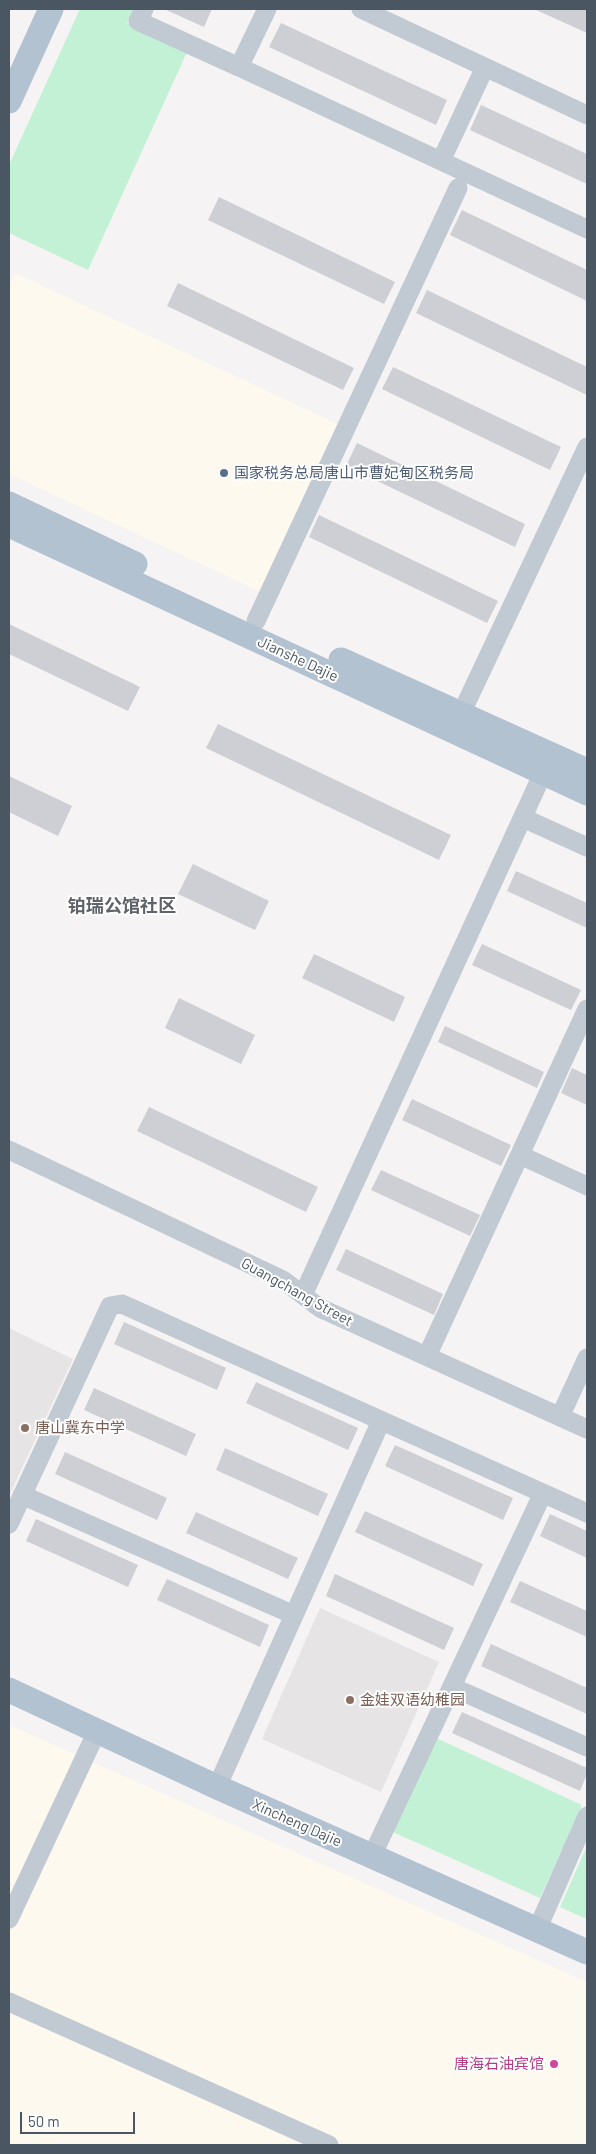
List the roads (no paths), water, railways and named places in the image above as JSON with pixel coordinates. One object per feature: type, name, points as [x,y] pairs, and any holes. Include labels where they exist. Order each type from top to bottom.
[{"type":"main road","points":[[9,64],[34,9]]},
{"type":"main road","points":[[9,101],[51,9]]},
{"type":"main road","name":"Jianshe Dajie","points":[[9,504],[256,622],[587,771]]},
{"type":"main road","name":"Jianshe Dajie","points":[[9,525],[587,793]]},
{"type":"main road","name":"Xincheng Dajie","points":[[9,1690],[217,1787],[587,1952]]},
{"type":"street","points":[[144,9],[138,21],[240,66],[587,229]]},
{"type":"street","points":[[240,66],[267,9]]},
{"type":"street","points":[[361,9],[587,114]]},
{"type":"street","points":[[441,161],[485,67]]},
{"type":"street","points":[[256,622],[458,188]]},
{"type":"street","points":[[461,714],[587,447]]},
{"type":"street","points":[[304,1295],[543,773]]},
{"type":"street","points":[[523,818],[587,847]]},
{"type":"street","points":[[427,1356],[587,1009]]},
{"type":"street","name":"Guangchang Street","points":[[9,1150],[283,1280],[320,1308],[587,1430]]},
{"type":"street","points":[[520,1155],[587,1186]]},
{"type":"street","points":[[9,1524],[110,1306],[122,1304],[587,1513]]},
{"type":"street","points":[[560,1417],[587,1358]]},
{"type":"street","points":[[217,1787],[381,1421]]},
{"type":"street","points":[[372,1856],[543,1493]]},
{"type":"street","points":[[22,1495],[294,1615]]},
{"type":"street","points":[[452,1687],[587,1747]]},
{"type":"street","points":[[9,1919],[97,1731]]},
{"type":"street","points":[[537,1930],[587,1816]]},
{"type":"street","points":[[9,2002],[329,2145]]},
{"type":"place","name":"国家税务总局唐山市曹妃甸区税务局","points":[[224,473]]},
{"type":"place","name":"唐山冀东中学","points":[[25,1428]]},
{"type":"place","name":"金娃双语幼稚园","points":[[350,1700]]},
{"type":"place","name":"唐海石油宾馆","points":[[554,2064]]},
{"type":"district","name":"铂瑞公馆社区","points":[[122,906]]}]
